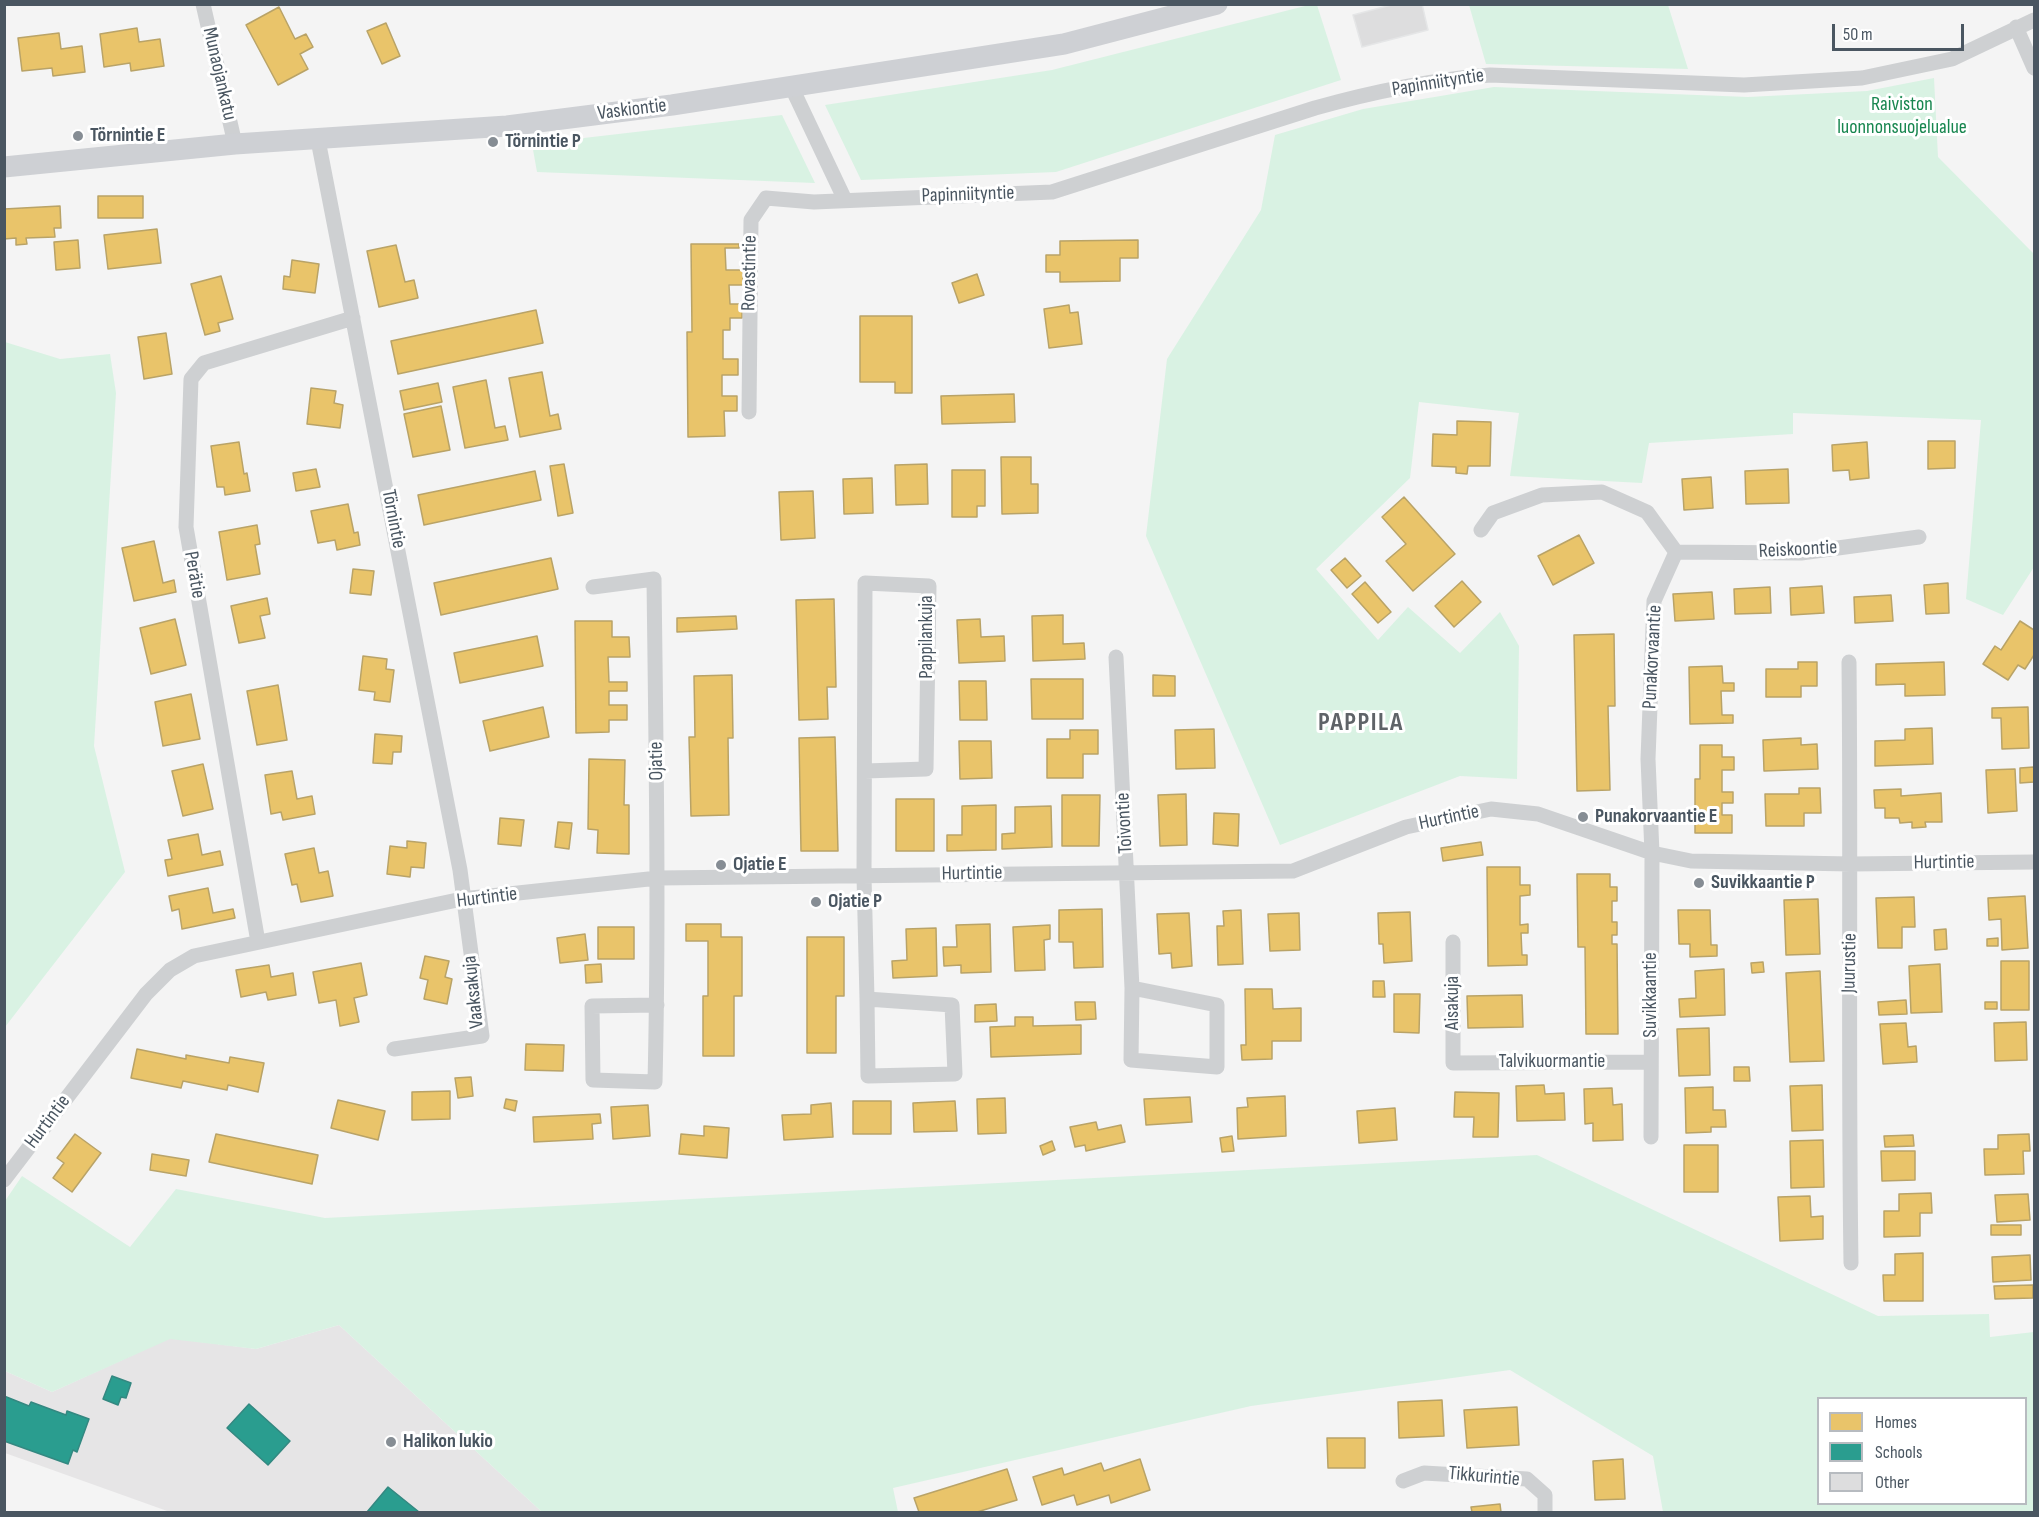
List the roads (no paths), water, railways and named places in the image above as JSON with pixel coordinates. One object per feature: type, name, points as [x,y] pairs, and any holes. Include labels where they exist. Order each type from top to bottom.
[{"type":"main road","name":"Vaskiontie","points":[[4,167],[235,144],[507,126],[792,88],[1064,44],[1217,4]]},
{"type":"street","name":"Munaojankatu","points":[[203,4],[235,144]]},
{"type":"street","name":"Papinniityntie","points":[[845,200],[1052,192],[1326,105],[1359,96],[1464,77],[1490,75],[1744,84],[1862,78],[1952,59],[2034,20]]},
{"type":"street","points":[[2016,27],[2034,68]]},
{"type":"street","points":[[792,88],[845,200]]},
{"type":"street","name":"Törnintie","points":[[318,140],[443,779],[460,870],[462,899]]},
{"type":"street","name":"Rovastintie","points":[[749,412],[751,220],[766,198],[814,202],[845,200]]},
{"type":"street","name":"Perätie","points":[[258,942],[186,527],[191,379],[204,363],[353,318]]},
{"type":"street","points":[[1481,530],[1494,513],[1542,495],[1602,492],[1647,512],[1676,552]]},
{"type":"street","name":"Reiskoontie","points":[[1676,552],[1801,553],[1919,537]]},
{"type":"street","name":"Punakorvaantie","points":[[1652,853],[1648,759],[1653,601],[1676,552]]},
{"type":"street","name":"Ojatie","points":[[593,587],[654,579],[658,878],[657,1005],[655,1082],[593,1080],[592,1006],[657,1005]]},
{"type":"street","name":"Pappilankuja","points":[[865,771],[926,769],[929,586],[865,583],[864,876],[868,1076],[955,1074],[952,1005],[867,999]]},
{"type":"street","name":"Toivontie","points":[[1116,657],[1132,988],[1131,1060],[1217,1067],[1217,1005],[1132,988]]},
{"type":"street","name":"Juurustie","points":[[1849,662],[1851,864],[1848,1094],[1851,1263]]},
{"type":"street","name":"Hurtintie","points":[[4,1180],[146,994],[170,970],[194,956],[462,899],[658,878],[1293,871],[1406,827],[1491,809],[1538,814],[1652,853],[1691,861],[1851,864],[2034,862]]},
{"type":"street","name":"Suvikkaantie","points":[[1650,1137],[1652,853]]},
{"type":"street","name":"Vaaksakuja","points":[[394,1049],[482,1036],[462,899]]},
{"type":"street","name":"Aisakuja","points":[[1453,942],[1453,1063]]},
{"type":"street","name":"Talvikuormantie","points":[[1453,1063],[1651,1062]]},
{"type":"street","name":"Tikkurintie","points":[[1403,1481],[1424,1473],[1527,1479],[1545,1495],[1545,1512]]},
{"type":"place","name":"Törnintie E","points":[[78,136]]},
{"type":"place","name":"Törnintie P","points":[[493,142]]},
{"type":"place","name":"Punakorvaantie E","points":[[1583,817]]},
{"type":"place","name":"Ojatie E","points":[[721,865]]},
{"type":"place","name":"Suvikkaantie P","points":[[1699,883]]},
{"type":"place","name":"Ojatie P","points":[[816,902]]},
{"type":"place","name":"Halikon lukio","points":[[391,1442]]},
{"type":"district","name":"PAPPILA","points":[[1361,723]]},
{"type":"park label","name":"Raiviston luonnonsuojelualue","points":[[1902,116]]}]
